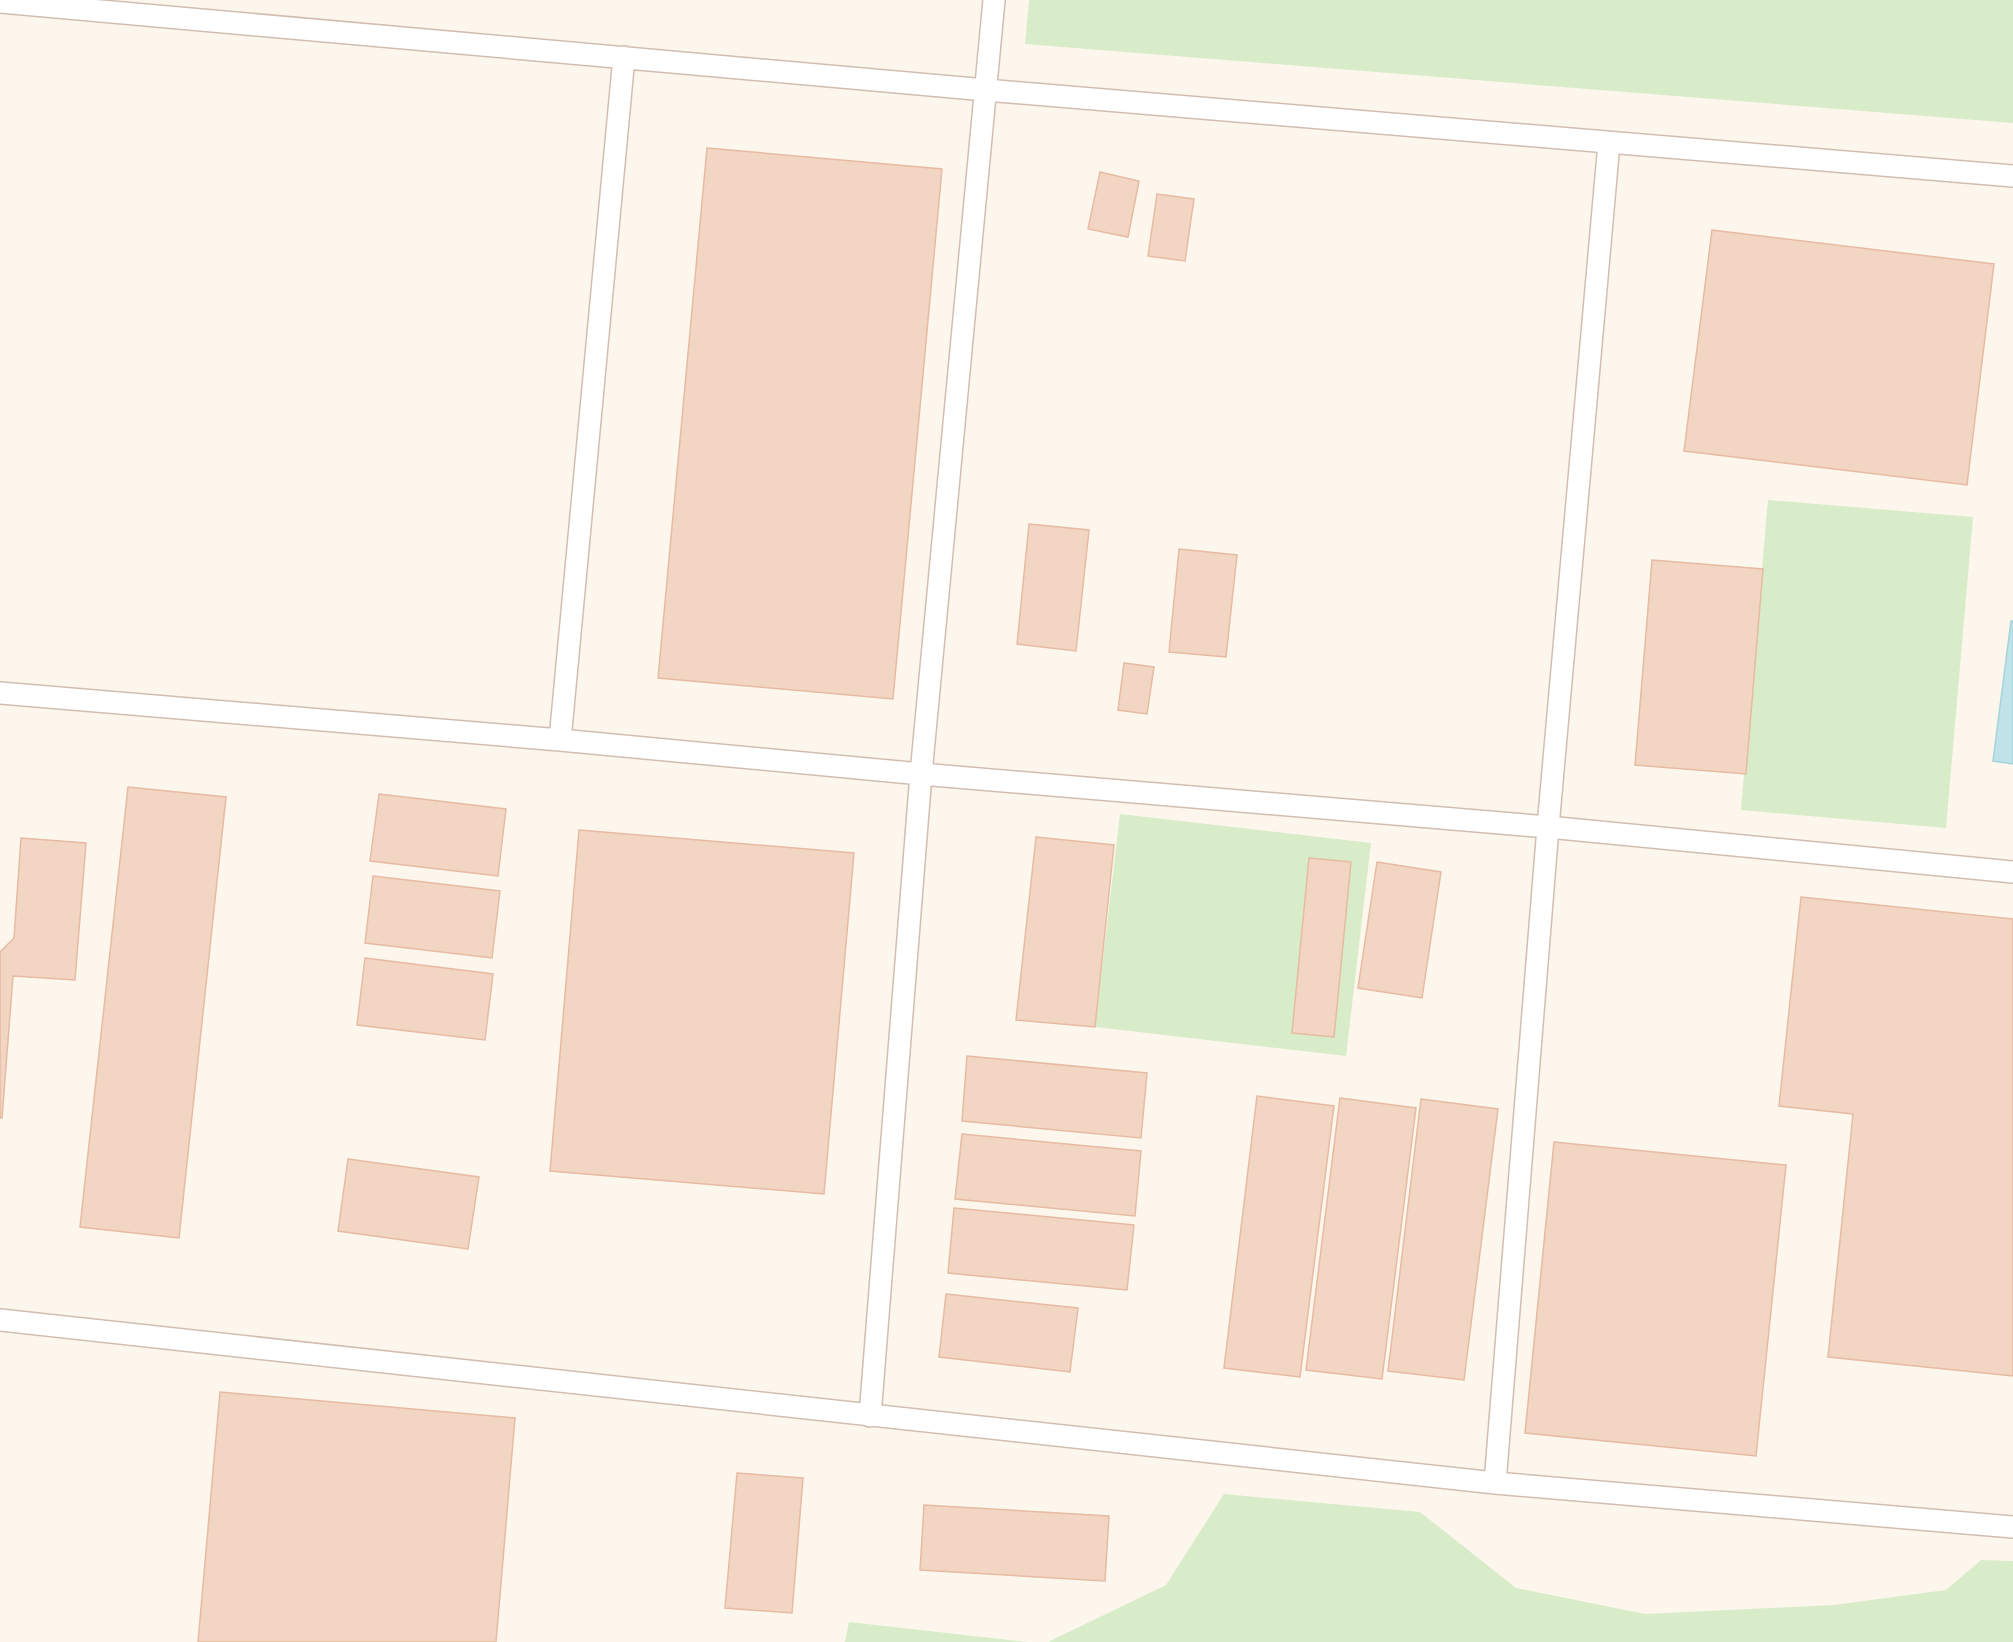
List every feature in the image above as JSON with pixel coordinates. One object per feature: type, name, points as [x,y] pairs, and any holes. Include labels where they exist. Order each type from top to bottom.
[{"type":"lane","points":[[870,1416],[921,774],[994,0]]},
{"type":"lane","points":[[0,2],[986,90],[2013,176]]},
{"type":"lane","points":[[560,740],[624,57]]},
{"type":"lane","points":[[1495,1483],[1548,827],[1609,143]]},
{"type":"lane","points":[[0,693],[1548,827],[2013,872]]},
{"type":"lane","points":[[0,1320],[1495,1483],[2013,1527]]},
{"type":"green space","points":[[1029,0],[2013,0],[2013,123],[1025,44]]},
{"type":"green space","points":[[1768,500],[1973,517],[1946,828],[1741,810]]},
{"type":"green space","points":[[1120,814],[1371,843],[1346,1056],[1095,1027]]},
{"type":"green space","points":[[1224,1494],[1420,1512],[1516,1588],[1645,1614],[1834,1605],[1946,1590],[1981,1560],[2013,1561],[2013,1642],[1048,1642],[1166,1585]]},
{"type":"green space","points":[[849,1622],[1027,1642],[845,1642]]},
{"type":"water","points":[[2011,621],[2013,621],[2013,764],[1993,761]]},
{"type":"building","points":[[707,148],[942,169],[893,699],[658,678]]},
{"type":"building","points":[[1100,172],[1139,181],[1128,237],[1088,229]]},
{"type":"building","points":[[1157,194],[1194,199],[1185,261],[1148,256]]},
{"type":"building","points":[[1712,230],[1994,264],[1967,485],[1684,451]]},
{"type":"building","points":[[1029,524],[1089,530],[1076,651],[1017,644]]},
{"type":"building","points":[[1179,549],[1237,555],[1226,657],[1169,652]]},
{"type":"building","points":[[1652,560],[1763,569],[1746,774],[1635,765]]},
{"type":"building","points":[[1124,663],[1154,667],[1147,714],[1118,710]]},
{"type":"building","points":[[128,787],[226,797],[179,1238],[80,1227]]},
{"type":"building","points":[[379,794],[506,809],[498,876],[370,861]]},
{"type":"building","points":[[579,830],[854,853],[824,1194],[550,1171]]},
{"type":"building","points":[[1036,837],[1114,845],[1095,1027],[1016,1020]]},
{"type":"building","points":[[21,838],[86,843],[75,980],[13,976],[2,1118],[0,1118],[0,952],[14,938]]},
{"type":"building","points":[[1309,858],[1351,862],[1334,1037],[1292,1033]]},
{"type":"building","points":[[1377,862],[1441,872],[1422,998],[1358,988]]},
{"type":"building","points":[[373,876],[500,891],[492,958],[365,943]]},
{"type":"building","points":[[1801,897],[2013,919],[2013,1376],[1828,1357],[1853,1114],[1779,1106]]},
{"type":"building","points":[[365,958],[493,974],[485,1040],[357,1025]]},
{"type":"building","points":[[967,1056],[1147,1073],[1141,1138],[962,1121]]},
{"type":"building","points":[[1257,1096],[1334,1106],[1300,1377],[1224,1368]]},
{"type":"building","points":[[1340,1098],[1416,1108],[1382,1379],[1306,1370]]},
{"type":"building","points":[[1421,1099],[1498,1109],[1464,1380],[1388,1371]]},
{"type":"building","points":[[962,1134],[1141,1151],[1135,1216],[955,1199]]},
{"type":"building","points":[[1554,1142],[1786,1165],[1756,1456],[1525,1433]]},
{"type":"building","points":[[348,1159],[479,1177],[468,1249],[338,1231]]},
{"type":"building","points":[[954,1208],[1134,1225],[1127,1290],[948,1273]]},
{"type":"building","points":[[946,1294],[1078,1308],[1070,1372],[939,1357]]},
{"type":"building","points":[[220,1392],[515,1418],[496,1642],[198,1642]]},
{"type":"building","points":[[737,1473],[803,1478],[792,1613],[725,1608]]},
{"type":"building","points":[[924,1505],[1109,1516],[1105,1581],[920,1570]]}]
